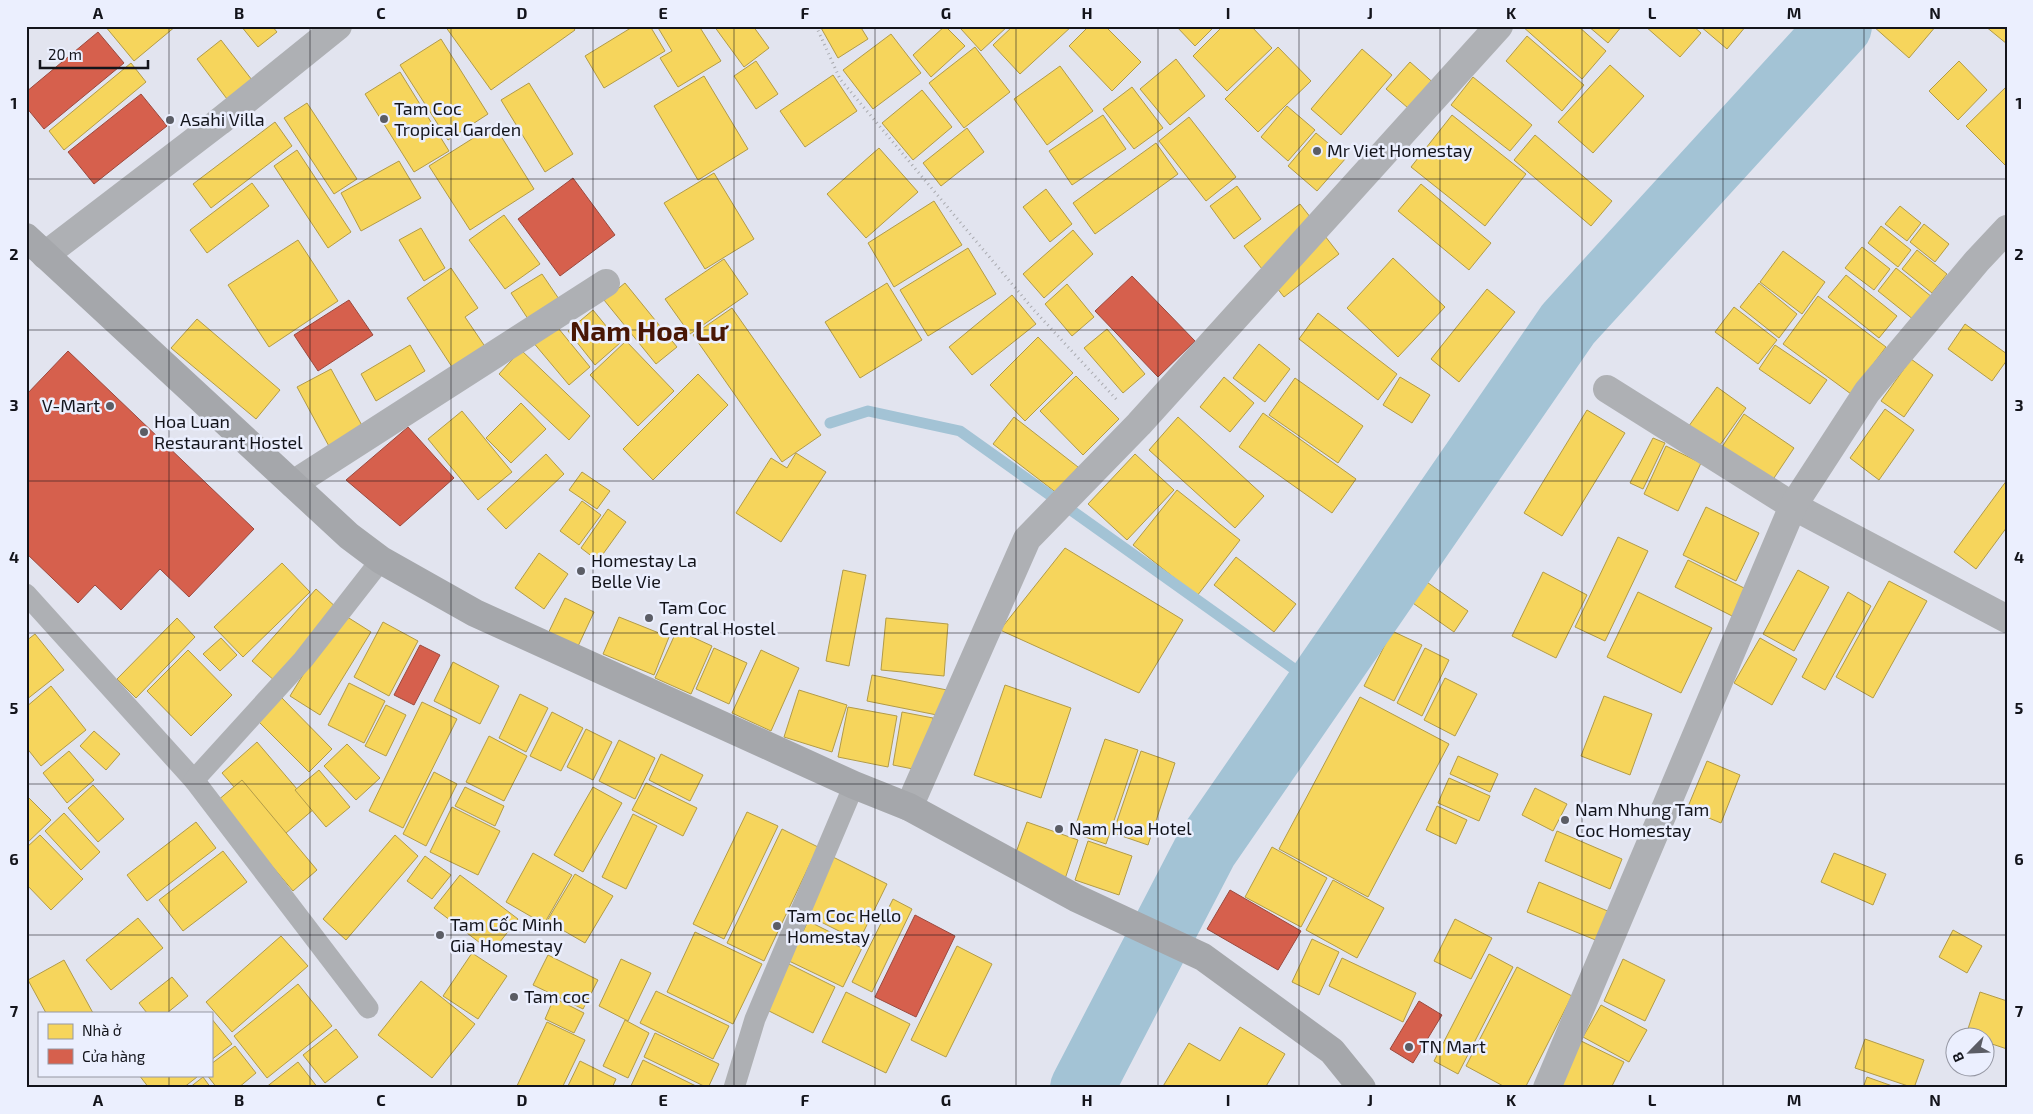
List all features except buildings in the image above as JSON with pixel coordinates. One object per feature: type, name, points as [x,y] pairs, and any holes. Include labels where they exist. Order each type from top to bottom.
[{"type":"main road","points":[[36,246],[349,536],[381,560],[475,613],[909,807],[1076,898],[1203,957],[1332,1051],[1362,1088]]},
{"type":"street","points":[[36,246],[219,122],[338,26]]},
{"type":"street","points":[[909,807],[1028,539],[1139,424],[1499,26]]},
{"type":"street","points":[[1547,1088],[1793,506],[1867,392],[1977,261],[2007,229]]},
{"type":"street","points":[[293,484],[606,282]]},
{"type":"street","points":[[1607,389],[1793,506],[2007,619]]},
{"type":"lane","points":[[194,780],[303,660],[381,560]]},
{"type":"lane","points":[[26,594],[194,780],[368,1008]]},
{"type":"lane","points":[[734,1088],[755,1019],[854,784]]},
{"type":"path","points":[[816,26],[840,79],[1033,309],[1139,424]]},
{"type":"waterway","points":[[1082,1088],[1206,849],[1568,324],[1840,26]]},
{"type":"waterway","points":[[830,423],[868,411],[960,431],[1318,686]]},
{"type":"place","name":"Tam Coc Tropical Garden","points":[[384,119]]},
{"type":"place","name":"Asahi Villa","points":[[170,120]]},
{"type":"place","name":"Mr Viet Homestay","points":[[1317,151]]},
{"type":"place","name":"V-Mart","points":[[110,406]]},
{"type":"place","name":"Hoa Luan Restaurant Hostel","points":[[144,432]]},
{"type":"place","name":"Homestay La Belle Vie","points":[[581,571]]},
{"type":"place","name":"Tam Coc Central Hostel","points":[[649,618]]},
{"type":"place","name":"Nam Nhung Tam Coc Homestay","points":[[1565,820]]},
{"type":"place","name":"Nam Hoa Hotel","points":[[1059,829]]},
{"type":"place","name":"Tam Coc Hello Homestay","points":[[777,926]]},
{"type":"place","name":"Tam Cốc Minh Gia Homestay","points":[[440,935]]},
{"type":"place","name":"Tam coc","points":[[514,997]]},
{"type":"place","name":"TN Mart","points":[[1409,1047]]},
{"type":"district","name":"Nam Hoa Lư","points":[[649,331]]}]
